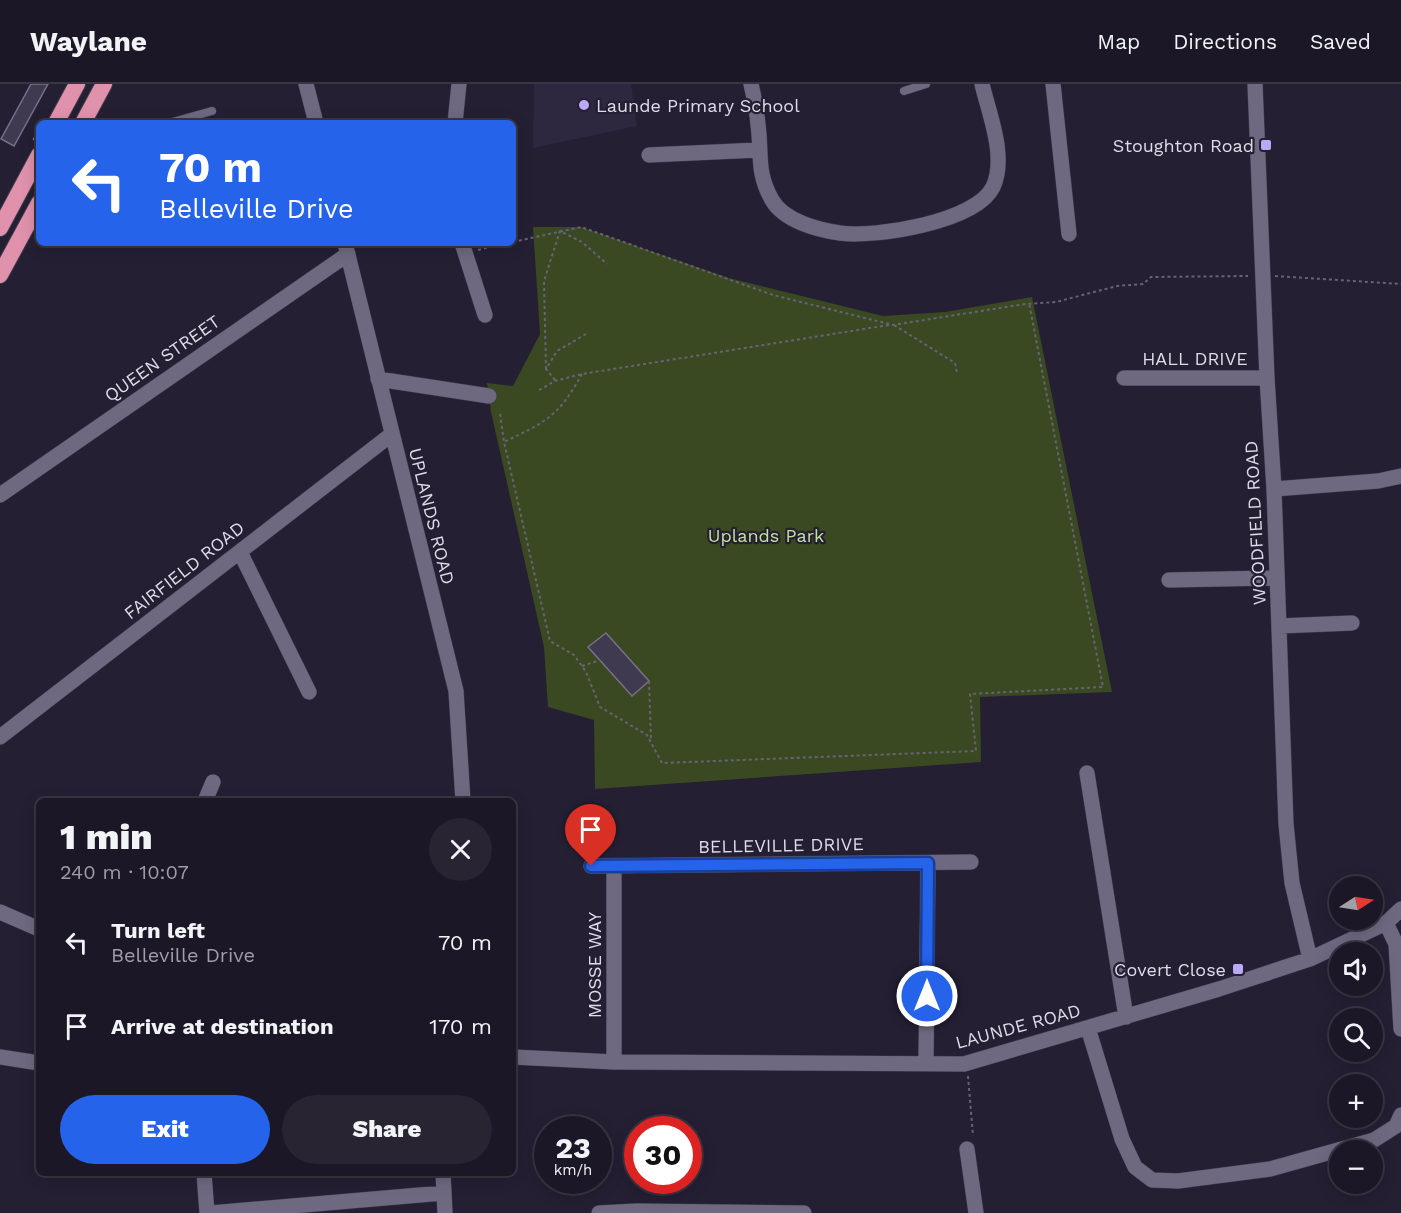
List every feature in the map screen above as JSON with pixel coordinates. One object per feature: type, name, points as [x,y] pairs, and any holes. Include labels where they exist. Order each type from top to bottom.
[{"type":"highway","points":[[58,120],[77,84]]},
{"type":"highway","points":[[85,120],[104,84]]},
{"type":"highway","points":[[0,228],[36,161]]},
{"type":"highway","points":[[0,275],[36,209]]},
{"type":"street","points":[[306,84],[315,120]]},
{"type":"street","points":[[455,120],[459,84]]},
{"type":"street","points":[[751,84],[759,127],[758,150],[762,177],[773,202],[797,221],[842,233],[897,229],[940,222],[975,207],[993,188],[998,159],[982,84]]},
{"type":"street","points":[[1053,84],[1069,234]]},
{"type":"street","name":"WOODFIELD ROAD","points":[[1255,84],[1274,489],[1286,824],[1292,883],[1310,959]]},
{"type":"street","points":[[649,155],[758,150]]},
{"type":"street","points":[[464,248],[485,315]]},
{"type":"street","name":"UPLANDS ROAD","points":[[346,249],[456,691],[463,798]]},
{"type":"street","name":"QUEEN STREET","points":[[0,495],[346,249]]},
{"type":"street","name":"HALL DRIVE","points":[[1124,378],[1267,378]]},
{"type":"street","points":[[378,379],[489,396]]},
{"type":"street","name":"FAIRFIELD ROAD","points":[[0,737],[392,434]]},
{"type":"street","points":[[1274,489],[1378,481],[1401,476]]},
{"type":"street","points":[[240,552],[309,692]]},
{"type":"street","points":[[1169,580],[1276,578]]},
{"type":"street","points":[[1279,626],[1352,623]]},
{"type":"street","points":[[1087,773],[1126,1017]]},
{"type":"street","points":[[206,798],[213,782]]},
{"type":"street","name":"BELLEVILLE DRIVE","points":[[591,866],[971,862]]},
{"type":"street","points":[[926,1062],[928,863]]},
{"type":"street","name":"MOSSE WAY","points":[[614,867],[614,1062]]},
{"type":"street","name":"LAUNDE ROAD","points":[[516,1057],[614,1062],[963,1064],[1126,1017],[1310,959],[1386,923],[1401,909]]},
{"type":"street","points":[[0,912],[36,927]]},
{"type":"street","points":[[1386,923],[1396,944],[1401,1029]]},
{"type":"street","points":[[1088,1028],[1122,1139],[1135,1167],[1152,1180],[1178,1181],[1270,1169],[1374,1140],[1396,1126],[1401,1115]]},
{"type":"street","points":[[0,1057],[36,1063]]},
{"type":"street","points":[[967,1149],[976,1213]]},
{"type":"street","points":[[204,1176],[209,1213],[443,1193]]},
{"type":"street","points":[[443,1176],[445,1213]]},
{"type":"street","points":[[599,1213],[804,1213]]},
{"type":"lane","points":[[904,91],[926,84]]},
{"type":"lane","points":[[180,120],[212,111]]},
{"type":"path","points":[[516,241],[581,227],[773,295],[893,325],[955,363],[957,374]]},
{"type":"path","points":[[560,231],[582,242],[606,264]]},
{"type":"path","points":[[555,381],[546,369],[544,281],[560,231]]},
{"type":"path","points":[[464,248],[481,246]]},
{"type":"path","points":[[539,390],[555,381],[582,374],[1029,303],[1056,302],[1117,286],[1143,284],[1151,277],[1263,276],[1401,284]]},
{"type":"path","points":[[500,414],[504,442],[550,641],[574,655],[582,666],[600,707],[647,735],[662,763],[976,751],[970,694],[1103,687],[1029,303]]},
{"type":"path","points":[[546,369],[557,351],[586,334]]},
{"type":"path","points":[[504,442],[544,423],[567,402],[582,374]]},
{"type":"path","points":[[582,666],[600,660]]},
{"type":"path","points":[[649,681],[651,742]]},
{"type":"path","points":[[963,1064],[968,1076],[973,1128],[973,1142],[967,1149]]},
{"type":"shaded area","name":"Launde Primary School","points":[[534,84],[631,84],[637,126],[533,148]]},
{"type":"green space","name":"Uplands Park","points":[[533,227],[581,227],[729,278],[883,316],[945,312],[1032,297],[1112,692],[980,697],[981,762],[595,789],[594,720],[548,707],[544,647],[491,412],[487,383],[513,386],[540,334]]},
{"type":"building","points":[[31,84],[48,84],[14,146],[1,139]]},
{"type":"building","points":[[606,633],[649,681],[632,696],[588,647]]},
{"type":"place","name":"Launde Primary School","points":[[584,105]]},
{"type":"place","name":"Stoughton Road","points":[[1266,145]]},
{"type":"place","name":"Covert Close","points":[[1238,969]]},
{"type":"route","points":[[591,866],[928,863],[927,996]]}]
